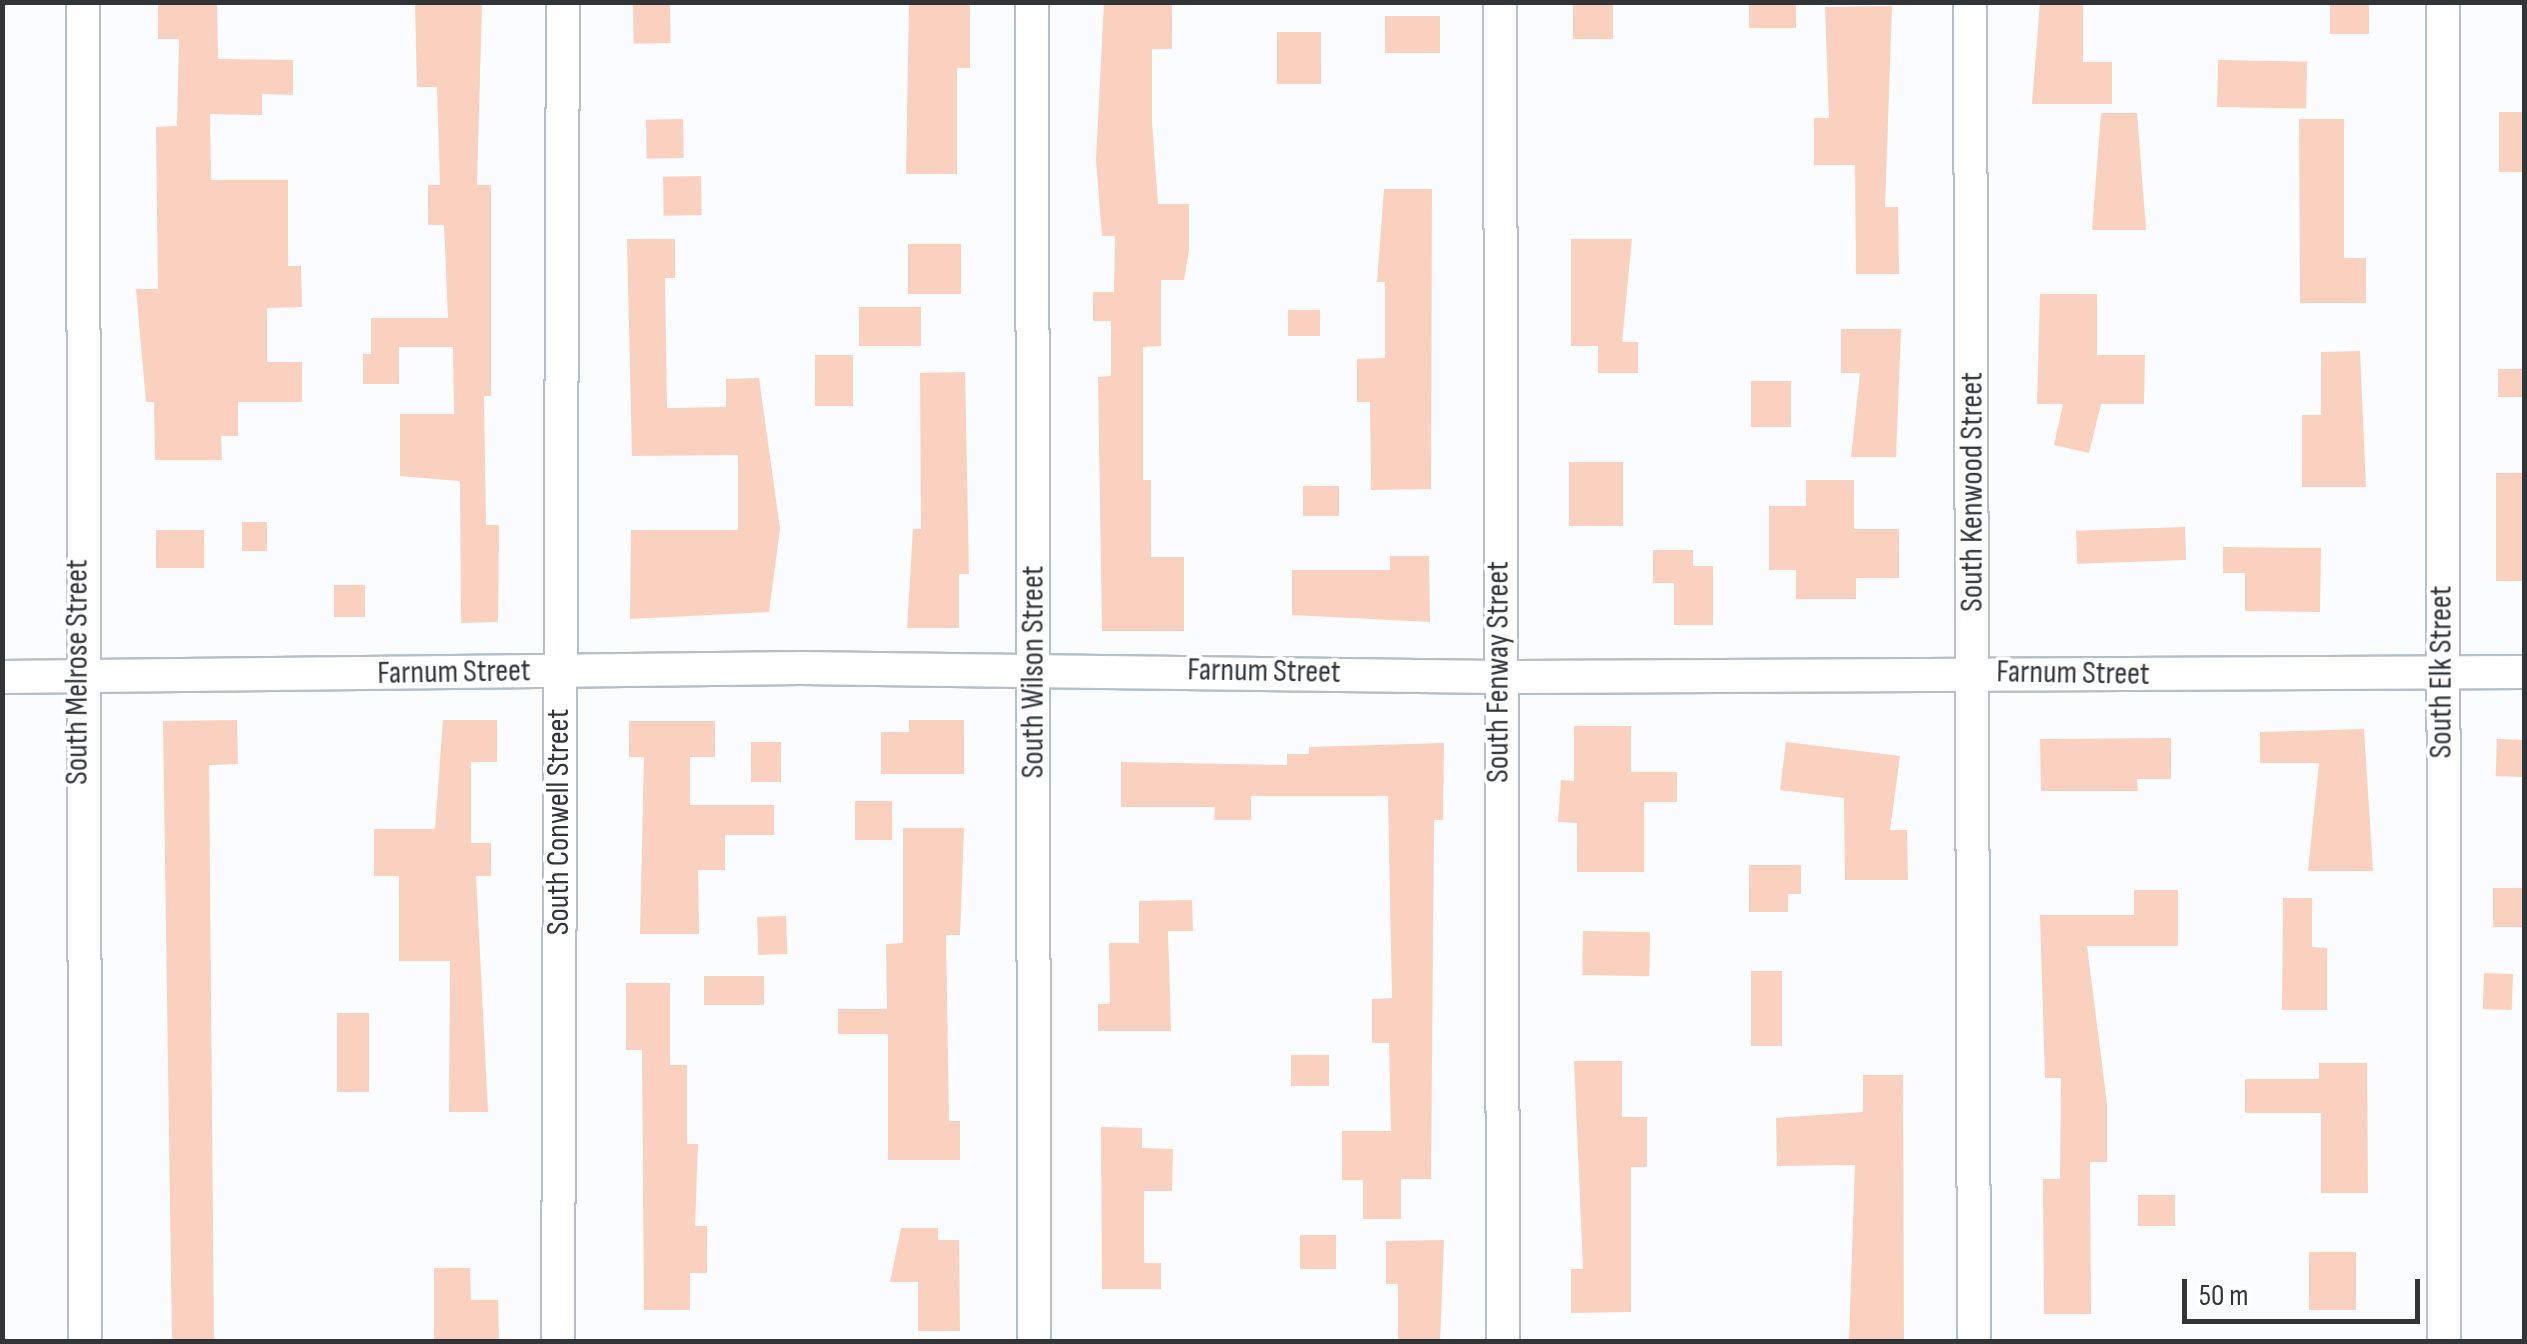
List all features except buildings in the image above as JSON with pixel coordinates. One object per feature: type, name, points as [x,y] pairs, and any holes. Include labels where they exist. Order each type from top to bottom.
[{"type":"street","name":"South Melrose Street","points":[[83,2],[77,676],[85,1342]]},
{"type":"street","name":"South Conwell Street","points":[[558,1342],[563,2]]},
{"type":"street","name":"South Wilson Street","points":[[1032,2],[1034,1342]]},
{"type":"street","name":"South Fenway Street","points":[[1500,2],[1498,677],[1502,1342]]},
{"type":"street","name":"South Kenwood Street","points":[[1970,2],[1974,1342]]},
{"type":"street","name":"South Elk Street","points":[[2442,2],[2444,1342]]},
{"type":"street","name":"Farnum Street","points":[[2,677],[1035,671],[1498,677],[2524,672]]}]
